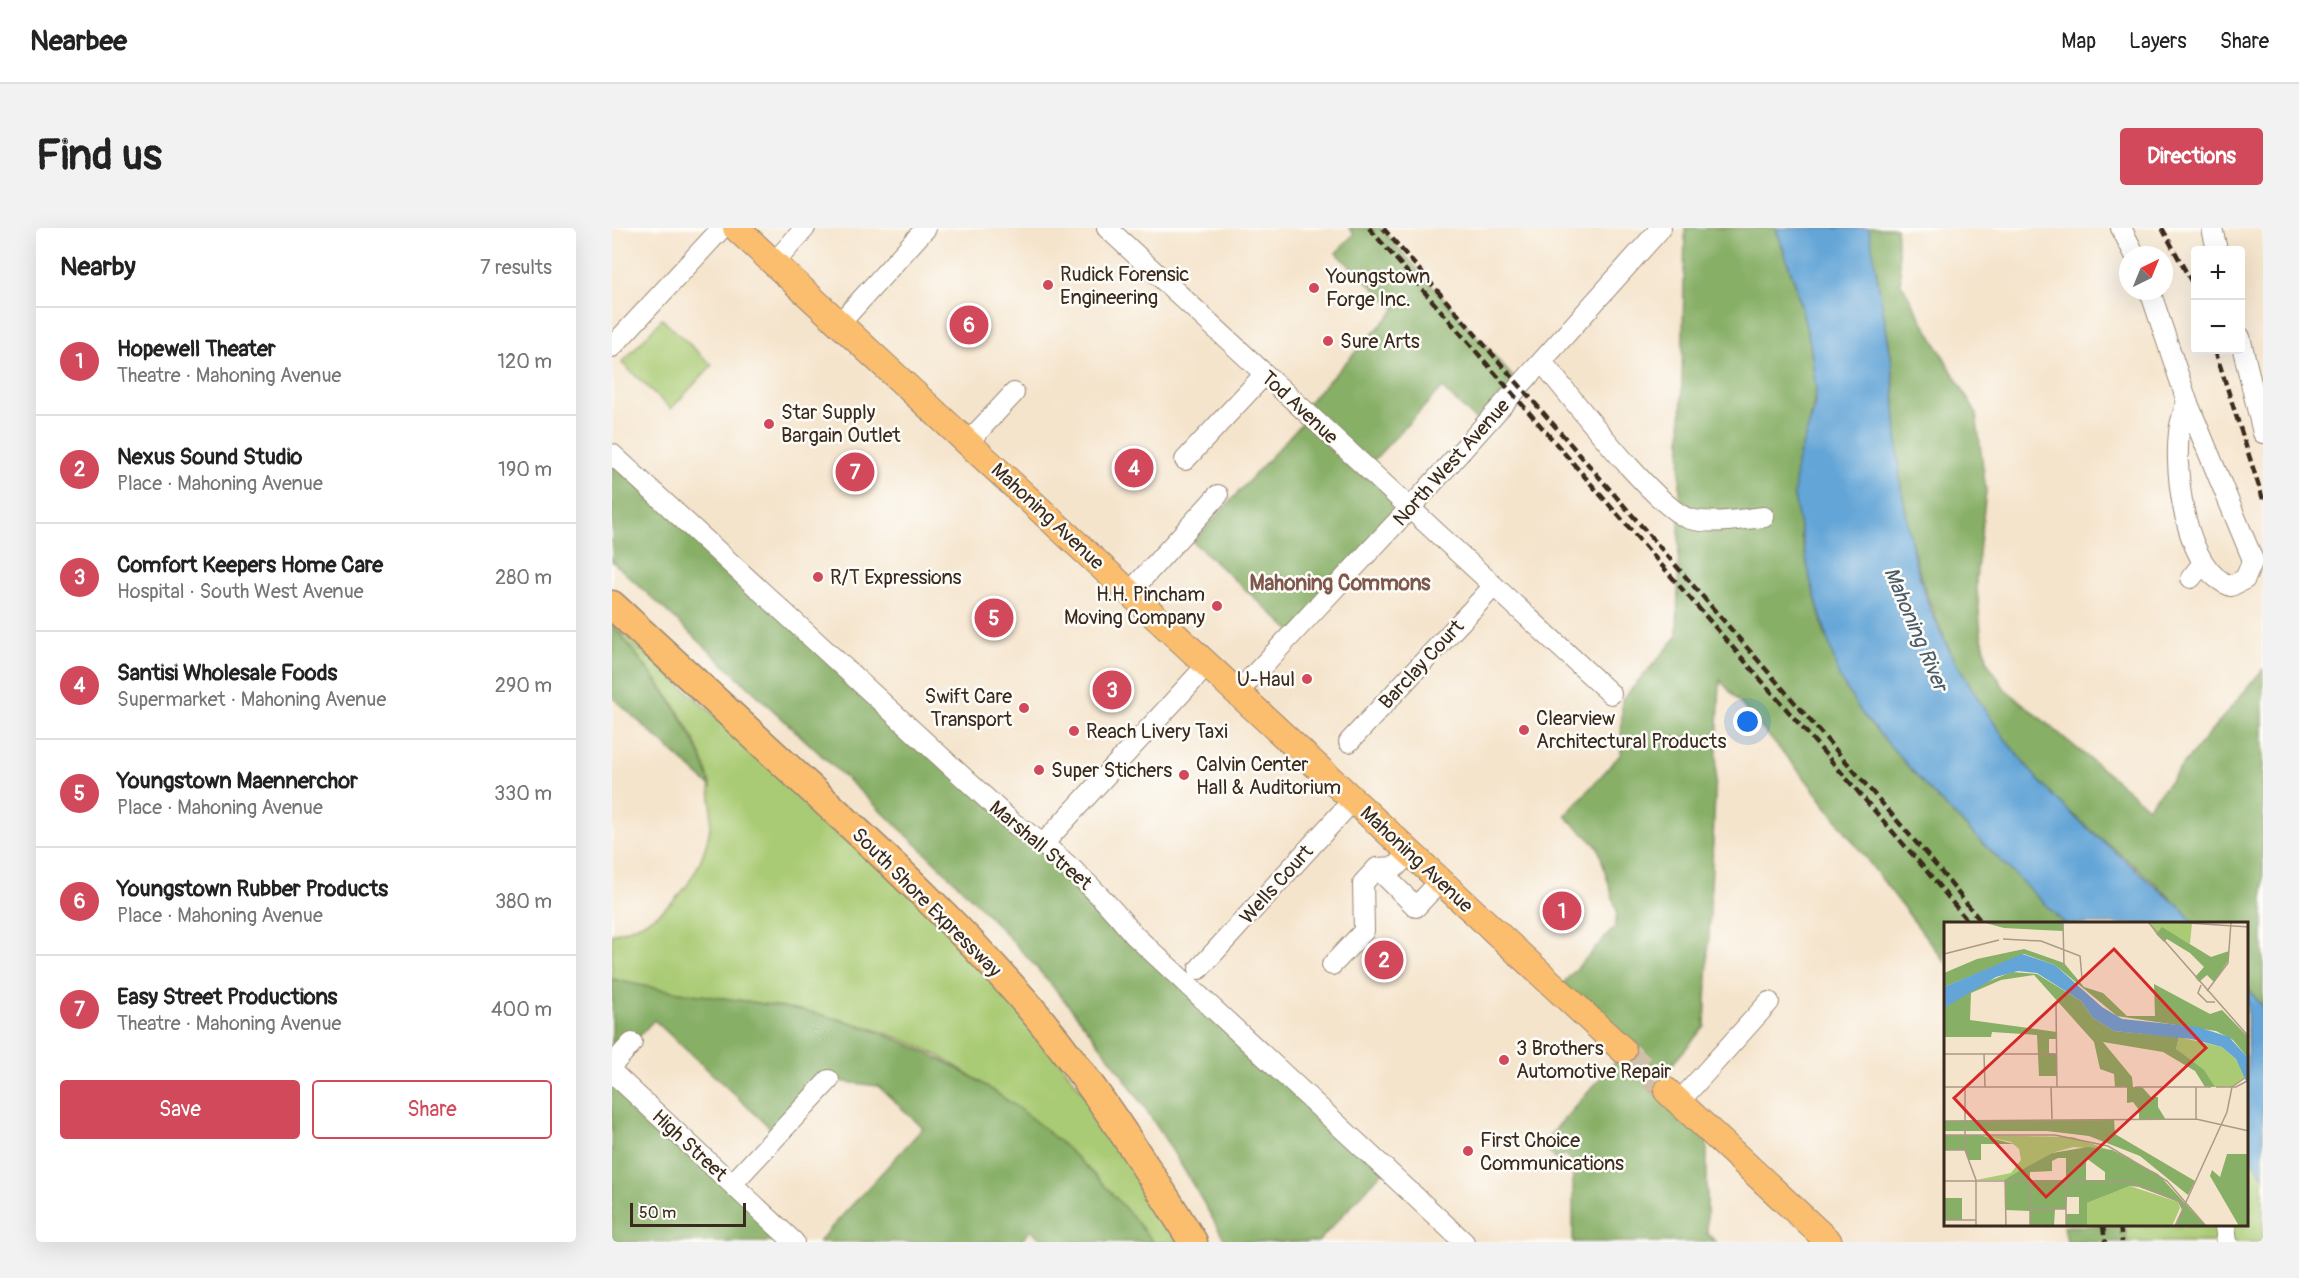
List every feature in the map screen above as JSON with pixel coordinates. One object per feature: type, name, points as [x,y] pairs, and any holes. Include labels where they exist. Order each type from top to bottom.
[{"type":"highway","name":"South Shore Expressway","points":[[612,605],[850,825],[978,950],[1072,1060],[1149,1170],[1193,1242]]},
{"type":"main road","name":"Mahoning Avenue","points":[[736,228],[1623,1050]]},
{"type":"main road","points":[[1673,1096],[1829,1242]]},
{"type":"street","points":[[612,347],[722,228]]},
{"type":"street","points":[[774,263],[806,228]]},
{"type":"street","points":[[840,323],[926,228]]},
{"type":"street","name":"Tod Avenue","points":[[1107,228],[1611,694]]},
{"type":"street","points":[[2121,228],[2130,246]]},
{"type":"street","points":[[2212,228],[2216,246]]},
{"type":"street","name":"North West Avenue","points":[[1238,692],[1409,508],[1661,229]]},
{"type":"street","points":[[2153,300],[2187,401],[2231,502],[2253,560],[2245,579],[2231,586],[2197,570],[2179,471],[2179,432],[2187,401]]},
{"type":"street","points":[[2245,354],[2263,432]]},
{"type":"street","points":[[1542,362],[1646,484],[1675,512],[1704,521],[1764,517]]},
{"type":"street","points":[[1185,460],[1264,375]]},
{"type":"street","points":[[968,442],[1014,393]]},
{"type":"street","name":"Marshall Street","points":[[612,454],[1013,823],[1044,843],[1110,906],[1134,934],[1464,1242]]},
{"type":"street","points":[[1130,592],[1218,495]]},
{"type":"street","name":"Barclay Court","points":[[1349,742],[1494,586]]},
{"type":"street","points":[[1044,843],[1208,664]]},
{"type":"street","name":"Wells Court","points":[[1199,969],[1354,799]]},
{"type":"street","points":[[1332,965],[1364,931],[1363,883],[1377,868],[1396,867],[1410,852]]},
{"type":"street","points":[[1377,868],[1416,907],[1441,880]]},
{"type":"street","points":[[1673,1096],[1769,1002]]},
{"type":"street","points":[[612,1065],[632,1043]]},
{"type":"street","name":"High Street","points":[[612,1072],[794,1242]]},
{"type":"street","points":[[732,1184],[829,1080]]},
{"type":"street","points":[[2225,1227],[2227,1242]]},
{"type":"green space","points":[[1349,228],[1381,228],[1520,385],[1483,427],[1442,388],[1366,468],[1409,509],[1293,633],[1193,542],[1308,416],[1302,409],[1396,309],[1336,253],[1354,234]]},
{"type":"green space","points":[[1685,228],[1776,228],[1795,284],[1810,343],[1816,390],[1808,431],[1801,537],[1824,632],[1890,746],[1932,793],[2063,922],[1944,922],[1944,961],[1804,777],[1720,680],[1705,1026],[1657,1082],[1707,1129],[1707,1233],[1716,1242],[1573,1242],[1573,1174],[1579,1168],[1564,1154],[1557,1160],[1541,1145],[1624,1052],[1558,989],[1615,927],[1617,912],[1598,847],[1565,816],[1621,754],[1622,700],[1677,637]]},
{"type":"green space","points":[[1869,228],[1896,228],[1901,283],[1976,413],[1986,491],[1976,579],[1981,633],[1988,663],[2005,689],[2148,807],[2263,669],[2263,1008],[2248,988],[2248,922],[2192,922],[2158,886],[2076,817],[2038,780],[2010,747],[1964,677],[1945,640],[1930,603],[1907,523],[1898,465],[1892,362],[1873,262]]},
{"type":"green space","points":[[662,319],[712,365],[671,409],[622,363]]},
{"type":"green space","points":[[612,454],[1385,1169],[1318,1242],[1226,1242],[1180,1163],[1130,1086],[1093,1036],[1034,965],[904,832],[612,561]]},
{"type":"green space","points":[[612,624],[978,950],[1193,1242],[1153,1242],[1132,1216],[1061,1145],[982,1084],[954,1065],[919,1046],[863,1026],[805,1011],[660,989],[612,979],[612,934],[650,919],[681,893],[696,870],[709,835],[711,801],[706,769],[693,738],[656,679]]},
{"type":"green space","points":[[612,624],[657,681],[683,720],[694,741],[711,787],[612,697]]},
{"type":"green space","points":[[612,979],[660,989],[805,1011],[858,1025],[908,1044],[955,1067],[999,1095],[1041,1126],[1081,1161],[1153,1242],[1044,1242],[1031,1230],[1020,1242],[818,1242],[923,1128],[878,1086],[829,1080],[778,1135],[654,1020],[612,1065]]},
{"type":"green space","points":[[612,1072],[794,1242],[612,1242]]},
{"type":"green space","points":[[2248,1151],[2263,1176],[2263,1242],[2127,1242],[2125,1227],[2248,1227]]},
{"type":"green space","points":[[2064,1227],[2125,1227],[2127,1242],[2067,1242]]},
{"type":"water","name":"Mahoning River","points":[[1776,228],[1869,228],[1892,363],[1900,481],[1915,562],[1930,609],[1950,652],[2008,743],[2039,781],[2077,819],[2183,910],[2192,922],[2063,922],[1932,793],[1862,714],[1839,677],[1811,583],[1794,497],[1796,465],[1814,410],[1816,390],[1810,343],[1795,283]]},
{"type":"water","points":[[2248,988],[2263,1008],[2263,1176],[2248,1151]]},
{"type":"tunnel","points":[[1623,1050],[1667,1091]]},
{"type":"railway","points":[[1369,228],[1925,869],[1968,922]]},
{"type":"railway","points":[[1383,228],[1933,862],[1981,922]]},
{"type":"railway","points":[[2162,228],[2191,281]]},
{"type":"railway","points":[[2216,354],[2263,499]]},
{"type":"railway","points":[[2103,1227],[2105,1242]]},
{"type":"railway","points":[[2120,1227],[2122,1242]]},
{"type":"place","name":"Rudick Forensic Engineering","points":[[1048,285]]},
{"type":"place","name":"Youngstown Forge Inc.","points":[[1314,288]]},
{"type":"place","name":"Youngstown Rubber Products","points":[[969,325]]},
{"type":"place","name":"Sure Arts","points":[[1328,341]]},
{"type":"place","name":"Star Supply Bargain Outlet","points":[[769,424]]},
{"type":"place","name":"Santisi Wholesale Foods","points":[[1134,468]]},
{"type":"place","name":"Easy Street Productions","points":[[855,472]]},
{"type":"place","name":"R/T Expressions","points":[[818,577]]},
{"type":"place","name":"H.H. Pincham Moving Company","points":[[1217,606]]},
{"type":"place","name":"Youngstown Maennerchor","points":[[994,618]]},
{"type":"place","name":"U-Haul","points":[[1307,679]]},
{"type":"place","name":"Comfort Keepers Home Care","points":[[1112,690]]},
{"type":"place","name":"Swift Care Transport","points":[[1024,708]]},
{"type":"place","name":"Clearview Architectural Products","points":[[1524,730]]},
{"type":"place","name":"Reach Livery Taxi","points":[[1074,731]]},
{"type":"place","name":"Super Stichers","points":[[1039,770]]},
{"type":"place","name":"Calvin Center Hall & Auditorium","points":[[1184,775]]},
{"type":"place","name":"Hopewell Theater","points":[[1562,911]]},
{"type":"place","name":"Nexus Sound Studio","points":[[1384,960]]},
{"type":"place","name":"3 Brothers Automotive Repair","points":[[1504,1060]]},
{"type":"place","name":"First Choice Communications","points":[[1468,1151]]},
{"type":"district","name":"Mahoning Commons","points":[[1340,583]]}]
